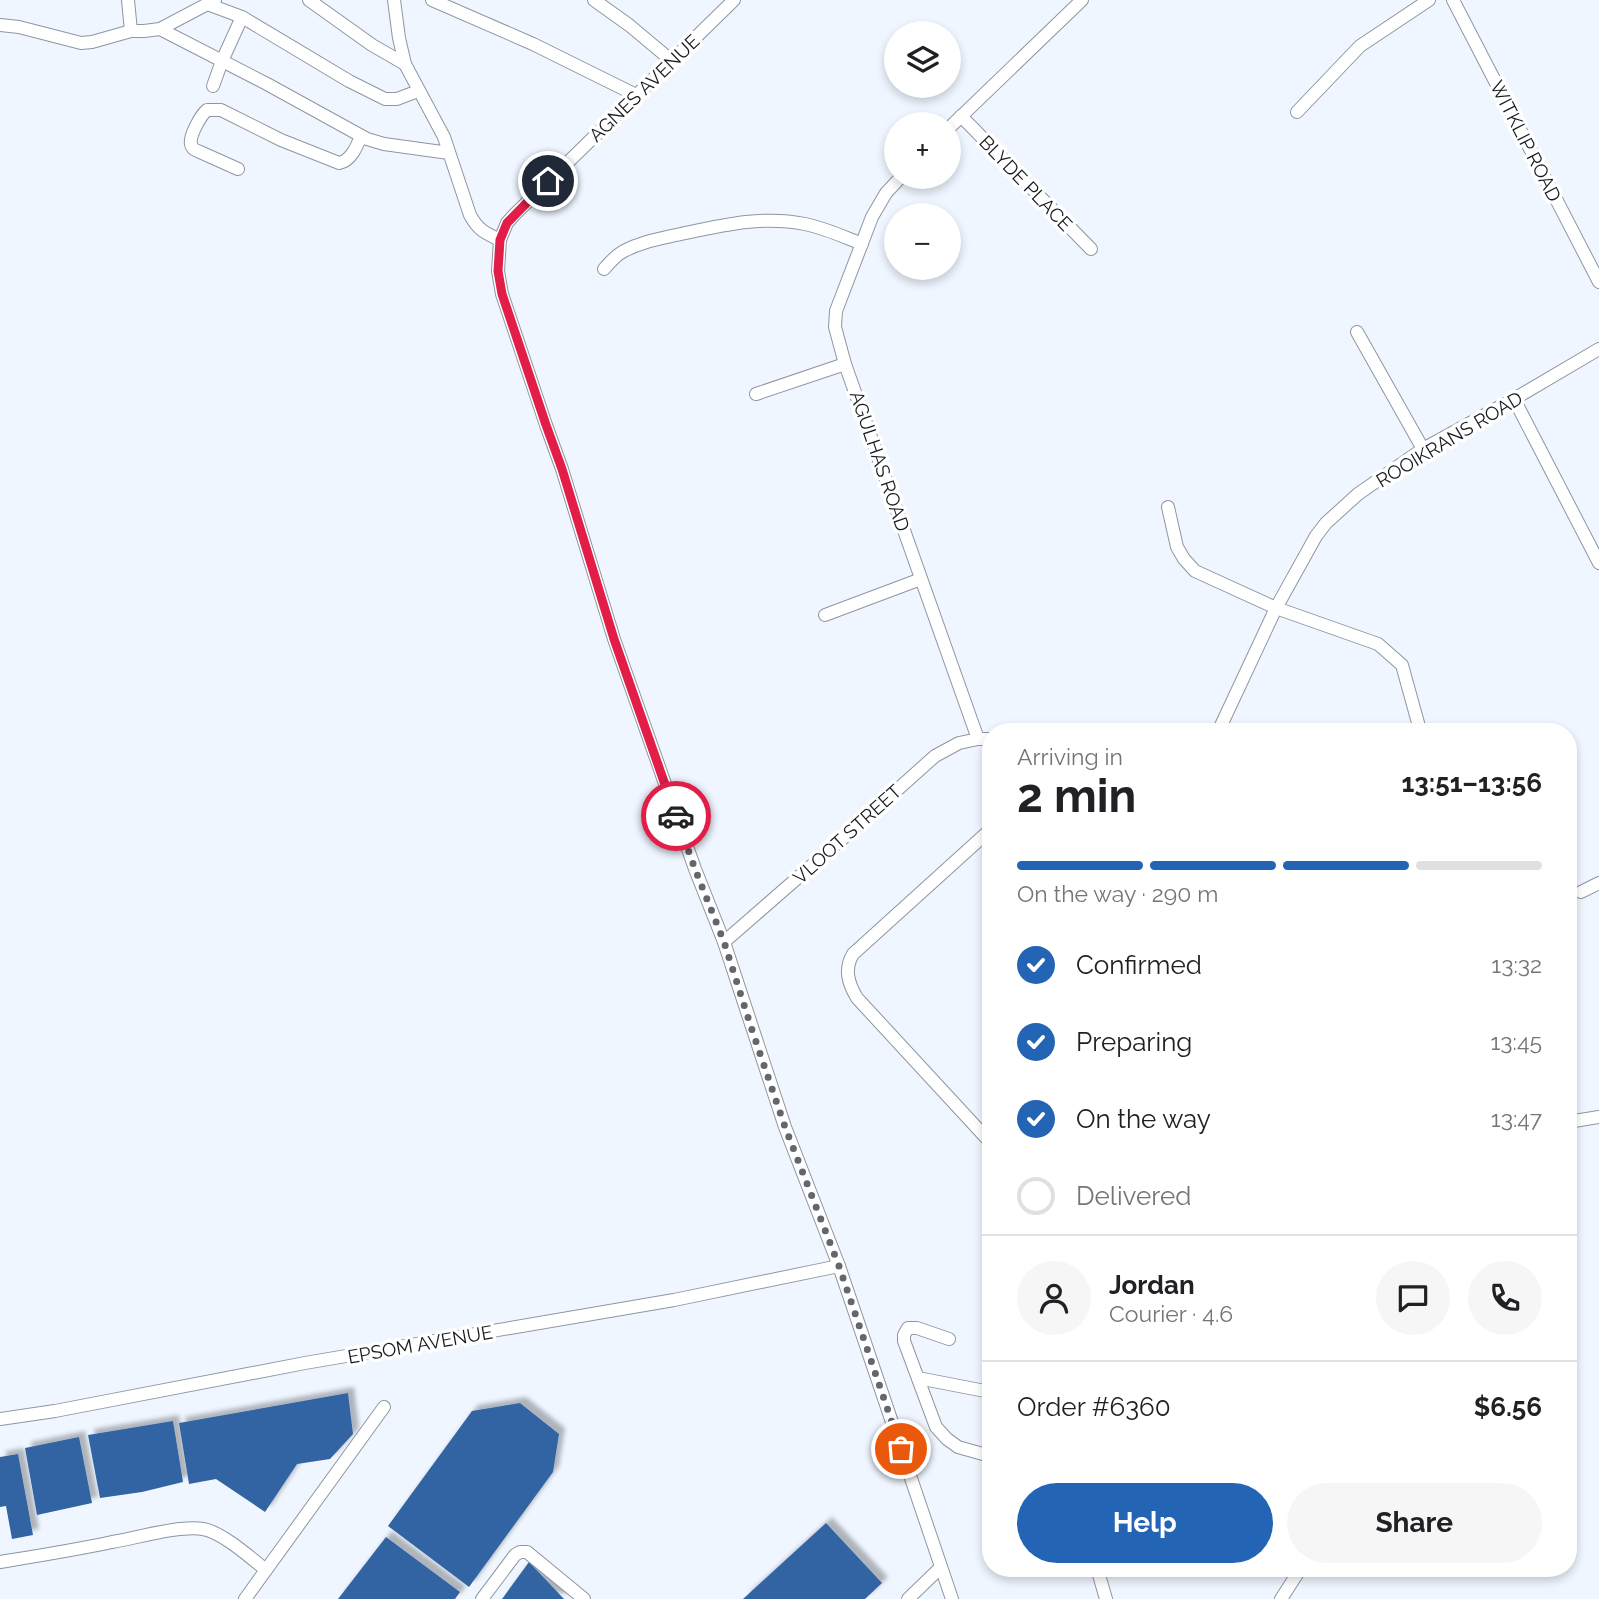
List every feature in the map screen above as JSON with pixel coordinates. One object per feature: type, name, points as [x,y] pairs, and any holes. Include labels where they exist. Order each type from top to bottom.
[{"type":"street","points":[[128,0],[131,31]]},
{"type":"street","points":[[309,0],[372,45],[405,64]]},
{"type":"street","points":[[394,0],[405,64],[436,119],[470,215],[484,233],[500,240],[498,271],[502,294],[562,469],[614,639],[695,869],[724,942],[785,1127],[839,1266],[952,1599]]},
{"type":"street","points":[[432,0],[533,44],[636,95]]},
{"type":"street","points":[[594,0],[672,61]]},
{"type":"street","name":"AGNES AVENUE","points":[[500,240],[507,223],[515,214],[734,0]]},
{"type":"street","points":[[961,116],[1082,0]]},
{"type":"street","points":[[1297,112],[1360,46],[1429,0]]},
{"type":"street","name":"WITKLIP ROAD","points":[[1453,0],[1599,282]]},
{"type":"street","points":[[0,25],[19,27],[80,43],[103,40],[131,31],[160,29],[211,2],[242,17],[378,96],[392,99],[418,91]]},
{"type":"street","points":[[213,86],[242,17]]},
{"type":"street","points":[[160,29],[361,136],[384,144],[449,153]]},
{"type":"street","points":[[238,169],[194,149],[191,144],[190,140],[200,118],[207,110],[221,110],[281,140],[339,163],[349,158],[361,136]]},
{"type":"street","name":"BLYDE PLACE","points":[[961,116],[1091,249]]},
{"type":"street","name":"AGULHAS ROAD","points":[[891,189],[878,204],[836,311],[835,327],[845,364],[921,579],[982,734]]},
{"type":"street","points":[[604,269],[622,252],[643,243],[748,221],[805,224],[862,244]]},
{"type":"street","points":[[1357,332],[1423,449]]},
{"type":"street","name":"ROOIKRANS ROAD","points":[[1222,723],[1276,608],[1326,523],[1358,494],[1423,449],[1599,349]]},
{"type":"street","points":[[756,394],[845,364]]},
{"type":"street","points":[[1514,399],[1599,563]]},
{"type":"street","points":[[1168,507],[1177,547],[1195,570],[1276,608],[1378,643],[1391,654],[1402,665],[1418,723]]},
{"type":"street","points":[[825,615],[921,579]]},
{"type":"street","name":"VLOOT STREET","points":[[724,942],[935,755],[959,743],[982,739]]},
{"type":"street","points":[[982,837],[853,954],[847,967],[849,984],[857,998],[982,1133]]},
{"type":"street","points":[[1581,892],[1599,883]]},
{"type":"street","points":[[1577,1121],[1599,1117]]},
{"type":"street","name":"EPSOM AVENUE","points":[[0,1419],[305,1363],[674,1300],[839,1266]]},
{"type":"street","points":[[949,1339],[917,1328],[908,1328],[904,1335],[936,1427],[958,1447],[982,1454]]},
{"type":"street","points":[[918,1378],[982,1390]]},
{"type":"street","points":[[245,1599],[384,1407]]},
{"type":"street","points":[[0,1562],[199,1528],[233,1544],[266,1570]]},
{"type":"street","points":[[482,1599],[520,1552],[527,1552],[584,1599]]},
{"type":"street","points":[[908,1599],[941,1567]]},
{"type":"street","points":[[1100,1577],[1106,1599]]},
{"type":"street","points":[[1281,1599],[1295,1577]]},
{"type":"building","points":[[348,1393],[353,1434],[330,1459],[297,1464],[265,1512],[216,1479],[189,1484],[179,1423]]},
{"type":"building","points":[[520,1403],[559,1434],[553,1472],[469,1587],[388,1526],[472,1411]]},
{"type":"building","points":[[173,1421],[183,1482],[100,1498],[88,1435]]},
{"type":"building","points":[[79,1437],[92,1503],[37,1515],[25,1448]]},
{"type":"building","points":[[18,1454],[33,1535],[12,1539],[6,1506],[0,1507],[0,1457]]},
{"type":"building","points":[[826,1523],[882,1583],[865,1599],[743,1599]]},
{"type":"building","points":[[386,1537],[460,1592],[455,1599],[338,1599]]},
{"type":"building","points":[[529,1562],[564,1599],[502,1599]]},
{"type":"way so far","points":[[676,816],[724,942],[785,1127],[839,1266],[901,1449]]},
{"type":"route","points":[[548,181],[507,223],[500,240],[498,271],[502,294],[562,469],[614,639],[676,816]]}]
